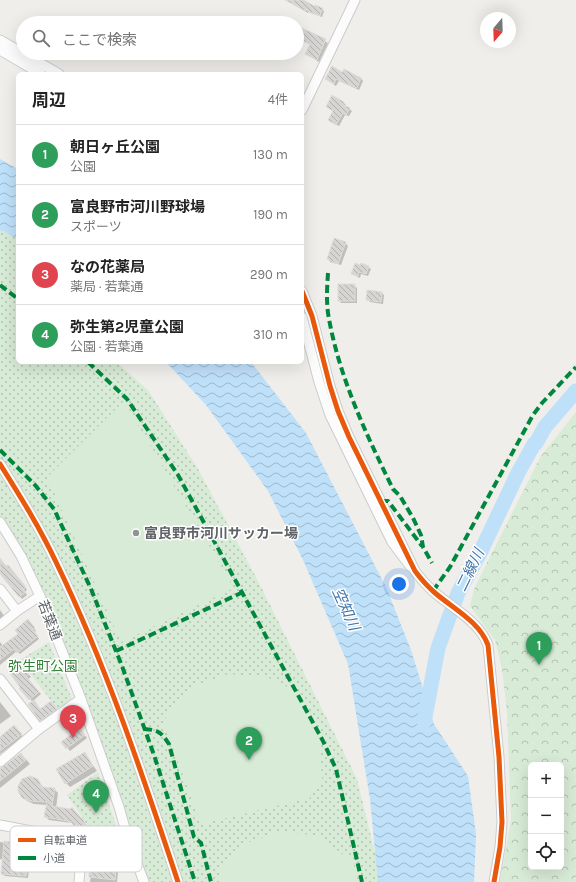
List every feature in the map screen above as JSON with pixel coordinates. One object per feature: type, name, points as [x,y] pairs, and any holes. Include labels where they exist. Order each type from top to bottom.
[{"type":"street","points":[[304,106],[355,0]]},
{"type":"street","points":[[0,40],[16,49]]},
{"type":"street","points":[[0,50],[16,59]]},
{"type":"street","points":[[17,60],[38,72]]},
{"type":"street","points":[[35,60],[56,72]]},
{"type":"street","points":[[304,296],[312,316],[338,411],[349,437],[415,571]]},
{"type":"street","points":[[304,324],[324,399],[337,430],[392,542],[402,558],[415,571],[423,582],[481,630],[488,645],[499,757],[502,822],[500,847],[494,882]]},
{"type":"street","points":[[0,464],[24,502],[56,561],[90,639],[122,718],[149,793],[178,882]]},
{"type":"street","name":"若葉通","points":[[0,522],[21,556],[40,596],[80,699],[124,826]]},
{"type":"street","points":[[0,589],[17,611]]},
{"type":"street","points":[[0,625],[17,611],[40,596]]},
{"type":"street","points":[[0,680],[39,729]]},
{"type":"street","points":[[0,762],[39,729],[80,699]]},
{"type":"street","points":[[0,825],[10,827]]},
{"type":"street","points":[[79,882],[80,872]]},
{"type":"street","name":"若葉通","points":[[140,872],[144,882]]},
{"type":"green space","points":[[0,225],[16,236],[16,364],[118,364],[148,390],[198,469],[258,581],[357,779],[382,882],[144,882],[140,872],[142,872],[142,826],[124,826],[40,596],[0,522]]},
{"type":"green space","name":"富良野市河川サッカー場","points":[[124,401],[234,588],[121,642],[47,477]]},
{"type":"green space","points":[[576,412],[576,882],[500,882],[511,820],[507,712],[502,669],[495,640],[470,606],[474,589],[541,456]]},
{"type":"green space","name":"弥生町公園","points":[[49,642],[72,699],[58,710],[20,660]]},
{"type":"green space","points":[[228,674],[267,677],[296,691],[320,741],[322,779],[310,798],[201,824],[163,721],[191,687]]},
{"type":"green space","points":[[98,772],[116,826],[88,826],[67,795]]},
{"type":"green space","points":[[280,831],[318,836],[353,862],[358,882],[222,882],[219,870],[241,845]]},
{"type":"water","points":[[0,159],[16,168],[16,239],[4,231],[0,231]]},
{"type":"water","name":"空知川","points":[[168,364],[253,364],[306,433],[386,587],[411,650],[434,724],[468,776],[476,834],[474,882],[378,882],[370,799],[348,664],[303,560],[268,491],[206,405]]},
{"type":"building","points":[[285,0],[304,0],[314,6],[323,8],[320,16],[306,10],[305,11]]},
{"type":"building","points":[[304,29],[326,39],[317,60],[305,54],[310,44],[304,41]]},
{"type":"building","points":[[332,66],[342,72],[344,69],[361,78],[357,88],[336,79],[334,84],[325,79]]},
{"type":"building","points":[[332,95],[344,102],[342,104],[350,108],[346,115],[343,113],[336,125],[328,120],[333,111],[326,107]]},
{"type":"building","points":[[334,238],[346,242],[338,264],[327,259]]},
{"type":"building","points":[[355,263],[360,265],[361,263],[369,266],[366,274],[359,272],[358,276],[351,274]]},
{"type":"building","points":[[338,284],[355,284],[355,301],[338,301]]},
{"type":"building","points":[[367,290],[382,292],[381,302],[366,300]]},
{"type":"building","points":[[0,558],[6,566],[8,565],[26,587],[23,589],[26,592],[19,597],[0,574]]},
{"type":"building","points":[[28,619],[35,628],[33,630],[38,636],[17,653],[14,649],[0,660],[0,647],[18,634],[15,630]]},
{"type":"building","points":[[19,662],[29,674],[26,676],[39,692],[29,700],[8,671]]},
{"type":"building","points":[[34,700],[40,709],[51,701],[57,709],[40,721],[28,704]]},
{"type":"building","points":[[14,725],[22,734],[0,751],[0,737]]},
{"type":"building","points":[[80,728],[85,735],[66,749],[61,742]]},
{"type":"building","points":[[85,752],[93,766],[65,784],[56,769]]},
{"type":"building","points":[[21,753],[26,760],[0,781],[0,769]]},
{"type":"building","points":[[30,776],[38,779],[42,787],[55,788],[52,806],[70,809],[72,807],[87,826],[77,826],[73,821],[70,823],[68,821],[44,817],[47,802],[30,801],[22,798],[18,791],[18,786],[22,779]]},
{"type":"building","points":[[4,841],[10,842],[10,872],[26,872],[26,876],[1,874]]},
{"type":"building","points":[[89,872],[116,872],[115,880],[89,877]]},
{"type":"waterway","name":"二線川","points":[[424,722],[438,648],[458,593],[480,553],[518,473],[534,444],[545,427],[576,391]]},
{"type":"marked path","points":[[328,273],[327,302],[329,319],[347,385],[364,427],[393,489],[400,496],[413,518],[421,535],[423,547],[432,563]]},
{"type":"marked path","points":[[0,285],[16,297]]},
{"type":"marked path","points":[[90,364],[127,399],[178,475],[323,741],[336,769],[362,882]]},
{"type":"marked path","points":[[433,591],[450,567],[533,415],[542,403],[576,367]]},
{"type":"marked path","points":[[0,450],[35,485],[54,509],[91,589],[122,666],[154,755],[195,882]]},
{"type":"marked path","points":[[381,501],[388,501],[422,546]]},
{"type":"marked path","points":[[116,651],[241,593]]},
{"type":"marked path","points":[[144,729],[159,732],[169,744],[194,837],[201,843],[211,882]]},
{"type":"cycle path","points":[[304,296],[312,316],[338,411],[349,437],[415,571],[434,592],[472,622],[484,636],[488,645],[499,757],[502,822],[500,847],[494,882]]},
{"type":"cycle path","points":[[0,464],[30,512],[50,549],[91,640],[137,760],[178,882]]},
{"type":"place","name":"富良野市河川サッカー場","points":[[136,533]]},
{"type":"place","name":"朝日ヶ丘公園","points":[[539,665]]},
{"type":"place","name":"なの花薬局","points":[[73,738]]},
{"type":"place","name":"富良野市河川野球場","points":[[249,760]]},
{"type":"place","name":"弥生第2児童公園","points":[[96,813]]}]
